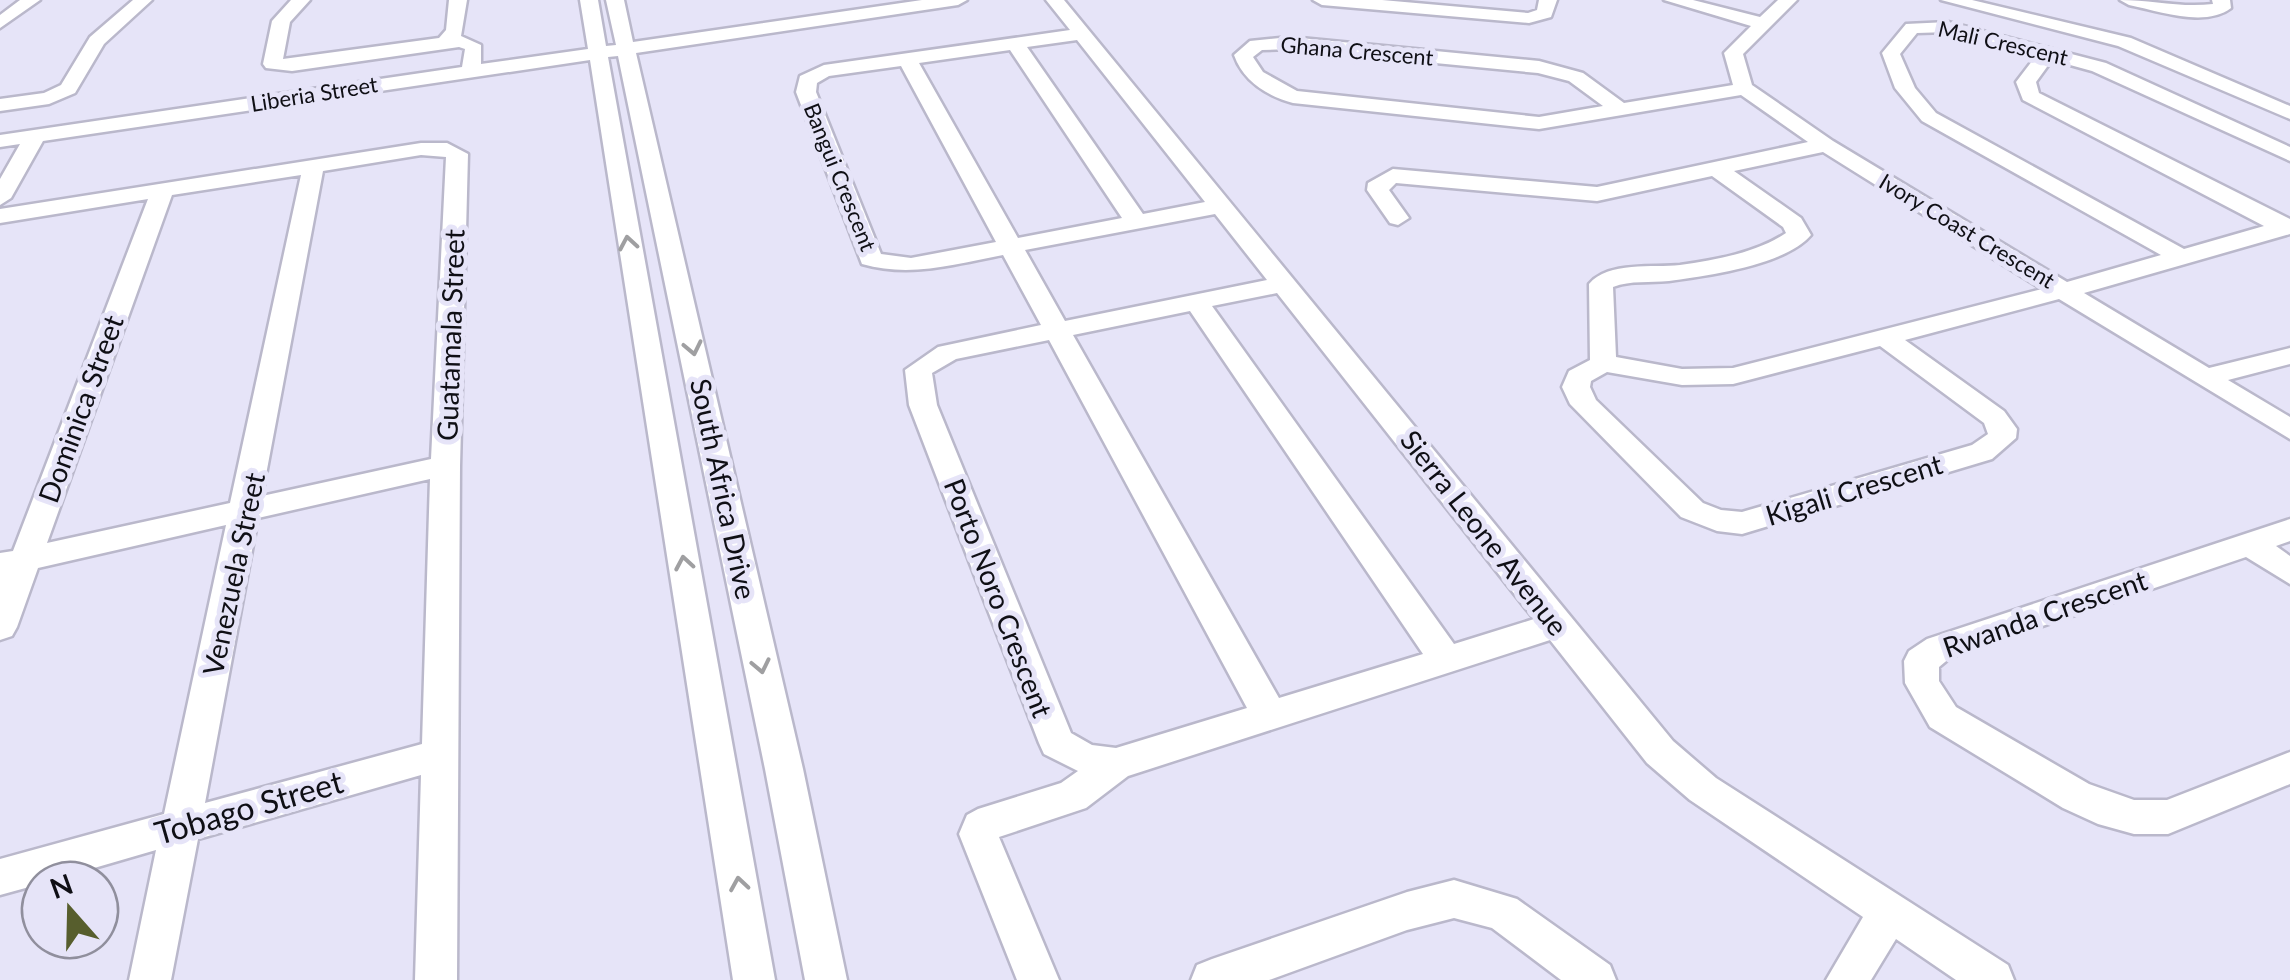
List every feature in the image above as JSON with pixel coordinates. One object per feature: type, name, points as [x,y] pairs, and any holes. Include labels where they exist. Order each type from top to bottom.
[{"type":"street","points":[[0,23],[31,0]]},
{"type":"street","points":[[0,106],[50,98],[68,90],[98,42],[143,0]]},
{"type":"street","points":[[301,0],[282,22],[273,64],[292,65],[446,41],[470,44],[474,50],[471,70]]},
{"type":"street","points":[[446,41],[455,31],[458,0]]},
{"type":"street","name":"South Africa Drive","points":[[590,0],[754,980]]},
{"type":"street","name":"South Africa Drive","points":[[615,0],[826,980]]},
{"type":"street","name":"Liberia Street","points":[[0,141],[628,48],[865,6],[958,0]]},
{"type":"street","name":"Sierra Leone Avenue","points":[[1054,0],[1676,768],[1993,980]]},
{"type":"street","points":[[1322,0],[1529,18],[1545,13],[1548,0]]},
{"type":"street","points":[[1673,0],[1761,22]]},
{"type":"street","points":[[1744,90],[1733,53],[1788,0]]},
{"type":"street","points":[[1950,0],[2124,42],[2290,113]]},
{"type":"street","points":[[2129,0],[2203,13],[2222,8],[2222,0]]},
{"type":"street","name":"Mali Crescent","points":[[2179,256],[1930,117],[1913,100],[1891,53],[1912,28],[1933,25],[2048,53],[2099,67],[2290,155]]},
{"type":"street","name":"Bangui Crescent","points":[[1081,34],[824,71],[805,84],[871,259],[892,266],[1221,206]]},
{"type":"street","name":"Ghana Crescent","points":[[1621,110],[1576,78],[1539,67],[1290,43],[1257,45],[1243,55],[1244,63],[1262,81],[1294,97],[1539,123],[1621,110],[1744,90]]},
{"type":"street","points":[[1015,44],[1136,221]]},
{"type":"street","points":[[2048,53],[2026,82],[2030,96],[2288,227]]},
{"type":"street","points":[[907,59],[1269,714]]},
{"type":"street","name":"Ivory Coast Crescent","points":[[1744,90],[1826,145],[2290,430]]},
{"type":"street","points":[[0,198],[35,136]]},
{"type":"street","points":[[1398,218],[1378,190],[1379,184],[1394,176],[1598,194],[1826,145]]},
{"type":"street","name":"Guatamala Street","points":[[0,216],[421,150],[447,149],[458,154],[446,466],[436,980]]},
{"type":"street","name":"Venezuela Street","points":[[150,980],[314,166]]},
{"type":"street","points":[[1718,170],[1792,223],[1799,235],[1790,244],[1765,251],[1668,274],[1624,276],[1601,284],[1603,363],[1712,379],[2066,290],[2288,227]]},
{"type":"street","name":"Dominica Street","points":[[0,628],[13,562],[162,191]]},
{"type":"street","name":"Porto Noro Crescent","points":[[1116,764],[1075,756],[1057,743],[1048,726],[922,405],[916,380],[918,370],[947,354],[1286,284]]},
{"type":"street","points":[[1196,302],[1445,658]]},
{"type":"street","name":"Kigali Crescent","points":[[1603,363],[1579,377],[1576,387],[1584,404],[1692,510],[1717,520],[1742,523],[1982,452],[2002,438],[2003,429],[1994,417],[1884,337]]},
{"type":"street","points":[[2207,378],[2290,356]]},
{"type":"street","points":[[13,562],[446,466]]},
{"type":"street","name":"Rwanda Crescent","points":[[2290,530],[1939,648],[1921,662],[1922,684],[1943,717],[2076,796],[2134,818],[2185,812],[2290,768]]},
{"type":"street","points":[[2250,544],[2290,572]]},
{"type":"street","points":[[1038,980],[978,834],[992,821],[1073,796],[1116,764],[1557,625]]},
{"type":"street","name":"Tobago Street","points":[[0,877],[440,754]]},
{"type":"street","points":[[1212,980],[1407,910],[1454,900],[1503,912],[1596,980]]},
{"type":"street","points":[[1847,980],[1890,912]]}]
